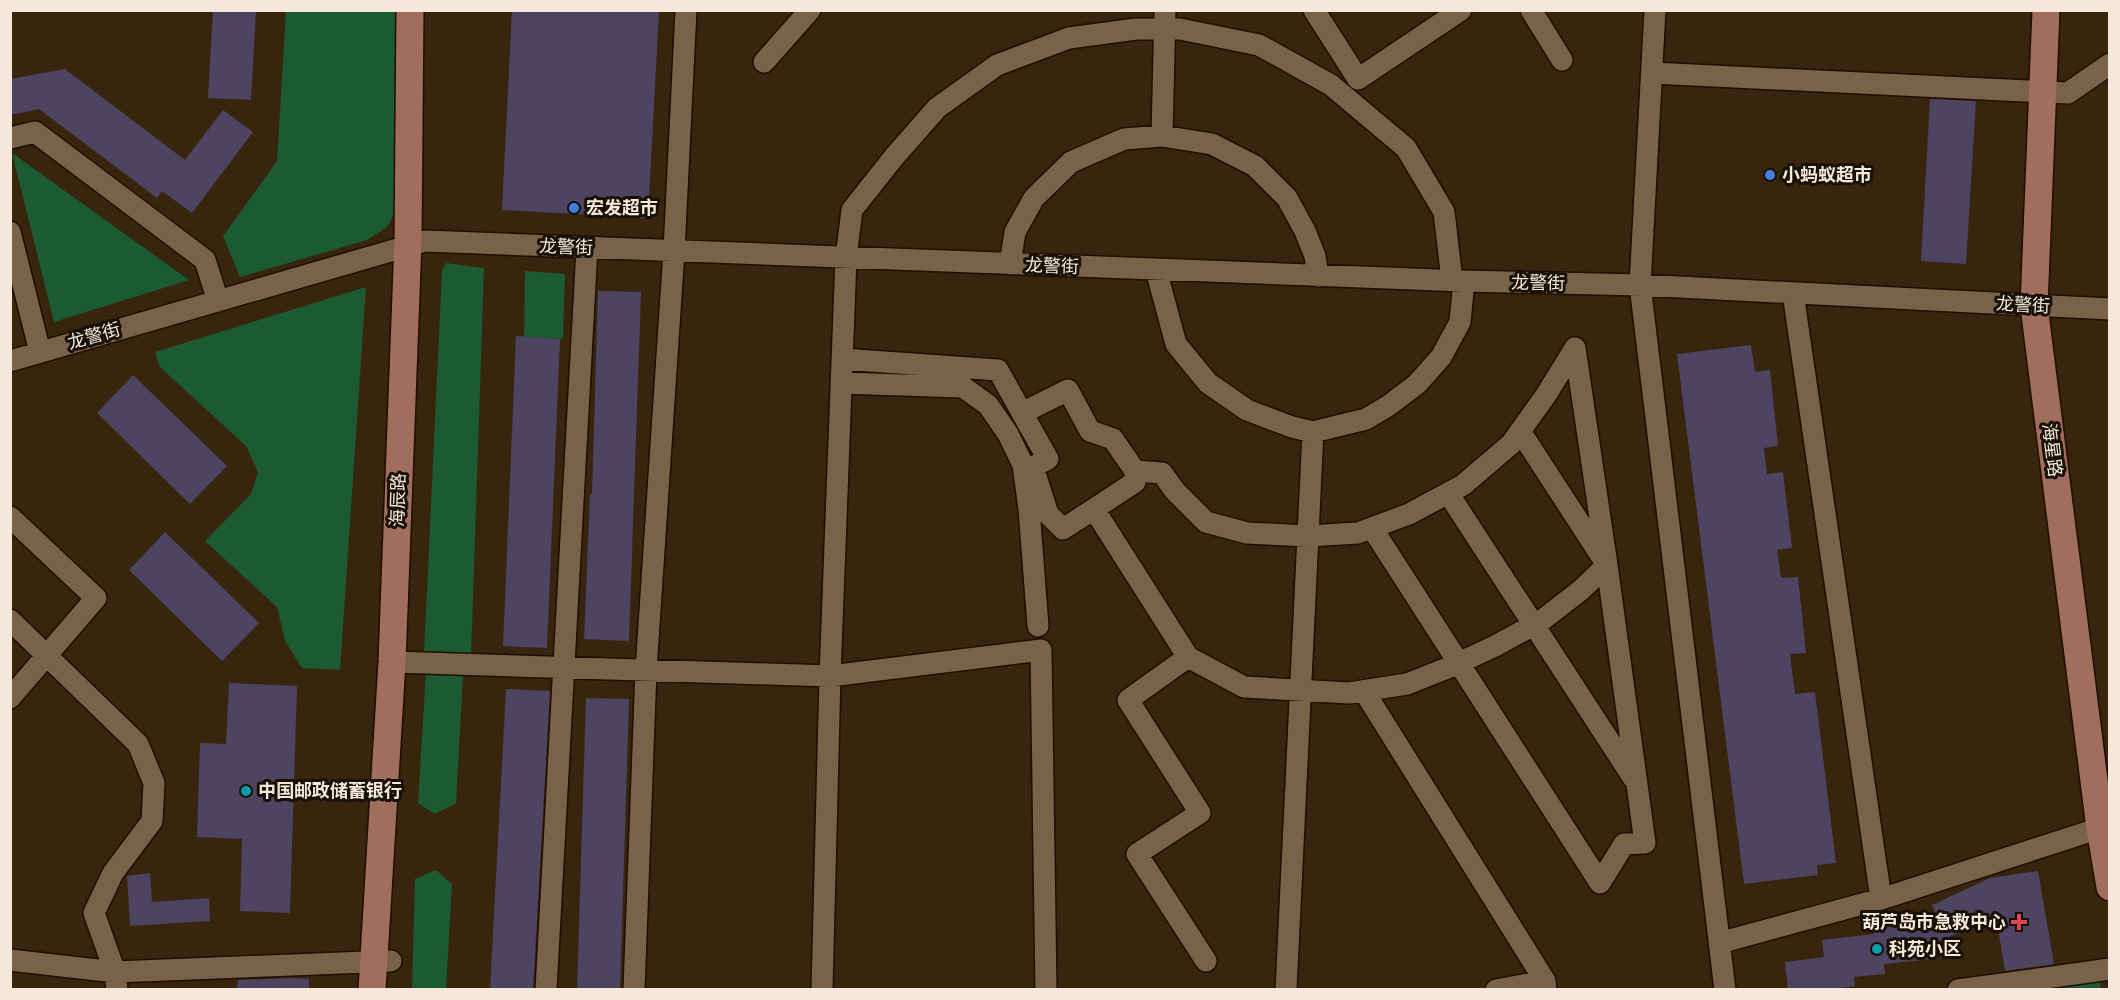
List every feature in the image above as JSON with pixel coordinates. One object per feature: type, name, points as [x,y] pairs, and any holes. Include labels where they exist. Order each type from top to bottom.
[{"type":"main road","name":"海辰路","points":[[410,10],[417,244]]},
{"type":"main road","name":"海辰路","points":[[372,990],[382,961],[401,662],[427,10]]},
{"type":"main road","name":"海星路","points":[[2046,10],[2034,306],[2102,780],[2100,828],[2109,883]]},
{"type":"main road","name":"海辰路","points":[[382,961],[390,990]]},
{"type":"street","points":[[634,990],[646,670],[674,251],[686,10]]},
{"type":"street","points":[[764,62],[810,10]]},
{"type":"street","points":[[1314,10],[1358,79]]},
{"type":"street","points":[[1345,97],[1358,79],[1461,10]]},
{"type":"street","points":[[1531,10],[1562,60]]},
{"type":"street","points":[[1655,10],[1640,285],[1725,990]]},
{"type":"street","points":[[1162,135],[1165,20]]},
{"type":"street","points":[[822,990],[830,676],[841,383],[846,258],[852,210],[894,157],[938,108],[997,65],[1069,38],[1136,29],[1165,20],[1180,28],[1259,45],[1331,85],[1406,148],[1444,212],[1458,281],[1460,321],[1441,357],[1417,384],[1388,406],[1366,419],[1313,432],[1292,427],[1247,410],[1208,383],[1176,344],[1156,270]]},
{"type":"street","points":[[1652,73],[2068,93],[2109,64]]},
{"type":"street","points":[[10,138],[35,132],[205,260],[218,301]]},
{"type":"street","points":[[1010,264],[1015,232],[1034,198],[1071,162],[1124,139],[1162,135],[1212,144],[1255,166],[1287,198],[1305,231],[1315,256],[1317,276]]},
{"type":"street","points":[[10,232],[40,352]]},
{"type":"street","name":"龙警街","points":[[10,361],[417,244],[674,251],[1458,281],[1640,285],[2109,309]]},
{"type":"street","points":[[546,990],[587,248]]},
{"type":"street","points":[[1794,293],[1881,899]]},
{"type":"street","points":[[1135,471],[1162,473],[1175,491],[1206,522],[1247,533],[1308,536],[1358,532],[1409,514],[1463,485],[1511,444],[1546,395],[1575,348],[1645,843],[1624,844],[1600,883],[1372,528]]},
{"type":"street","points":[[842,359],[998,369],[1022,413],[1048,459],[1033,467],[1048,514],[1063,529],[1135,482],[1135,471],[1113,439],[1090,431],[1068,390],[1022,413]]},
{"type":"street","points":[[841,383],[963,387],[988,405],[1008,434],[1023,465],[1029,509],[1038,626]]},
{"type":"street","points":[[1520,431],[1607,565]]},
{"type":"street","points":[[1286,990],[1313,432]]},
{"type":"street","points":[[1448,493],[1637,783]]},
{"type":"street","points":[[1094,509],[1188,657],[1244,687],[1349,693],[1407,684],[1460,663],[1533,625],[1581,590],[1607,565]]},
{"type":"street","points":[[10,517],[96,598],[10,698]]},
{"type":"street","points":[[10,620],[138,744],[154,783],[152,821],[113,873],[94,913],[116,981]]},
{"type":"street","points":[[401,662],[830,676],[1041,650],[1046,990]]},
{"type":"street","points":[[1188,657],[1128,700],[1200,813],[1137,854],[1206,961]]},
{"type":"street","points":[[1364,690],[1545,985],[1496,990]]},
{"type":"street","points":[[1719,943],[1881,899],[2100,828]]},
{"type":"street","points":[[10,960],[116,981],[382,961]]},
{"type":"street","points":[[1958,990],[2109,969]]},
{"type":"green space","points":[[286,11],[398,11],[395,212],[387,227],[367,240],[240,277],[223,236],[277,161]]},
{"type":"green space","points":[[12,153],[189,280],[54,322]]},
{"type":"green space","points":[[446,263],[484,268],[471,657],[424,654],[442,271]]},
{"type":"green space","points":[[525,271],[565,274],[563,339],[524,337]]},
{"type":"green space","points":[[366,287],[340,670],[302,668],[285,641],[277,607],[205,541],[251,494],[258,472],[246,446],[160,367],[155,352]]},
{"type":"green space","points":[[426,672],[463,676],[456,803],[435,814],[418,803]]},
{"type":"green space","points":[[436,870],[452,884],[446,989],[412,989],[415,879]]},
{"type":"green space","points":[[2098,974],[2101,989],[1987,990]]},
{"type":"building","points":[[213,10],[256,10],[251,100],[208,98]]},
{"type":"building","points":[[512,10],[659,10],[648,218],[502,210]]},
{"type":"building","points":[[65,69],[185,160],[223,110],[253,132],[192,213],[162,191],[157,198],[39,109],[10,115],[10,79]]},
{"type":"building","points":[[1930,99],[1976,101],[1966,264],[1921,261]]},
{"type":"building","points":[[598,291],[641,292],[629,641],[584,639],[590,494],[592,494]]},
{"type":"building","points":[[516,336],[560,339],[547,648],[503,646]]},
{"type":"building","points":[[1751,345],[1755,372],[1770,370],[1778,446],[1764,448],[1767,474],[1783,472],[1792,548],[1777,550],[1781,578],[1798,577],[1806,653],[1790,654],[1795,694],[1815,692],[1836,863],[1817,865],[1818,875],[1744,884],[1677,354]]},
{"type":"building","points":[[133,375],[227,466],[190,504],[97,413]]},
{"type":"building","points":[[165,532],[259,623],[222,661],[129,570]]},
{"type":"building","name":"中国邮政储蓄银行","points":[[229,683],[297,686],[290,913],[240,911],[242,839],[197,837],[200,743],[226,744]]},
{"type":"building","points":[[506,689],[550,691],[533,990],[490,990]]},
{"type":"building","points":[[586,698],[629,699],[620,990],[577,990]]},
{"type":"building","points":[[2038,871],[2054,964],[2005,971],[1996,916],[1931,945],[1933,959],[1884,964],[1885,974],[1854,977],[1855,986],[1828,990],[1788,990],[1785,962],[1824,957],[1822,940],[1874,934],[1872,923],[1936,915],[1932,905],[1990,878]]},
{"type":"building","points":[[150,873],[152,902],[209,898],[210,921],[130,926],[127,876]]},
{"type":"building","points":[[309,979],[309,990],[237,990],[238,980]]},
{"type":"place","name":"小蚂蚁超市","points":[[1770,175]]},
{"type":"place","name":"宏发超市","points":[[574,208]]},
{"type":"place","name":"中国邮政储蓄银行","points":[[246,791]]},
{"type":"place","name":"葫芦岛市急救中心","points":[[2019,922]]},
{"type":"place","name":"科苑小区","points":[[1877,949]]}]
